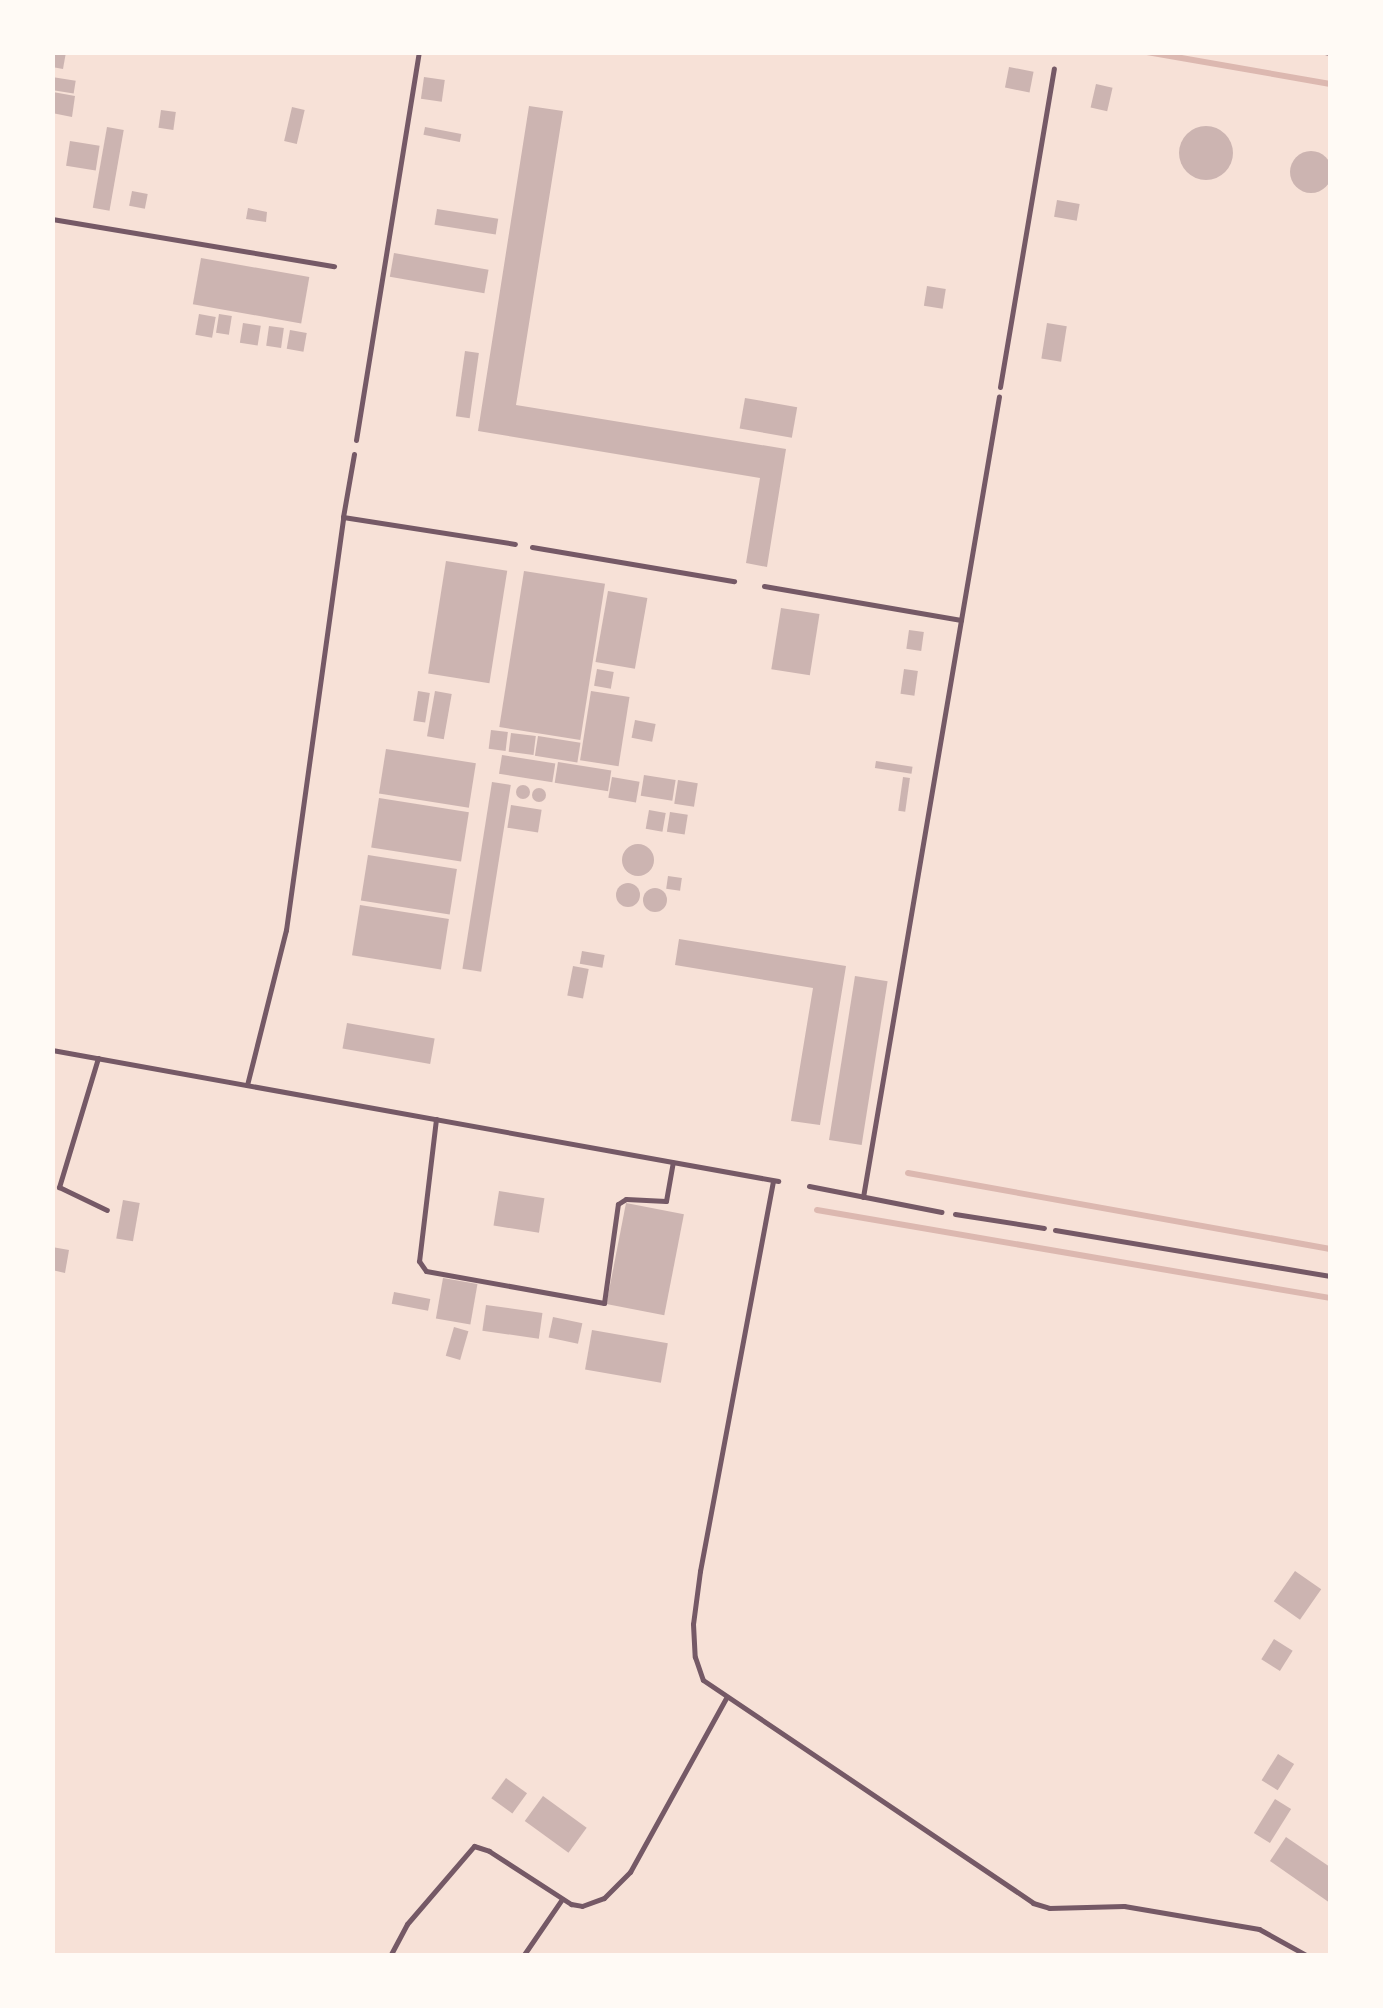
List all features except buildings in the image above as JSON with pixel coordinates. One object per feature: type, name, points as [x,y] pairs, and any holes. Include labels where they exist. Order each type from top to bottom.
[{"type":"lane","points":[[356,440],[418,52]]},
{"type":"lane","points":[[1000,387],[1054,69]]},
{"type":"lane","points":[[52,219],[334,266]]},
{"type":"lane","points":[[863,1197],[999,396]]},
{"type":"lane","points":[[247,1085],[286,930],[354,454]]},
{"type":"lane","points":[[342,517],[515,544]]},
{"type":"lane","points":[[532,547],[734,581]]},
{"type":"lane","points":[[764,586],[961,620]]},
{"type":"lane","points":[[52,1050],[776,1181],[693,1624],[694,1657],[703,1680],[1033,1904],[1049,1908],[1124,1906],[1260,1929],[1308,1956]]},
{"type":"lane","points":[[98,1058],[59,1187],[107,1210]]},
{"type":"lane","points":[[436,1119],[421,1268],[582,1300],[605,1301],[620,1200],[666,1201],[674,1162]]},
{"type":"lane","points":[[809,1186],[941,1212]]},
{"type":"lane","points":[[955,1214],[1044,1228]]},
{"type":"lane","points":[[1055,1230],[1330,1276]]},
{"type":"lane","points":[[390,1956],[407,1924],[474,1846],[562,1899],[582,1906],[604,1898],[630,1872],[726,1698]]},
{"type":"lane","points":[[523,1956],[562,1899]]},
{"type":"waterway","points":[[1147,52],[1330,84]]},
{"type":"waterway","points":[[908,1173],[1330,1249]]},
{"type":"waterway","points":[[817,1210],[1330,1298]]}]
